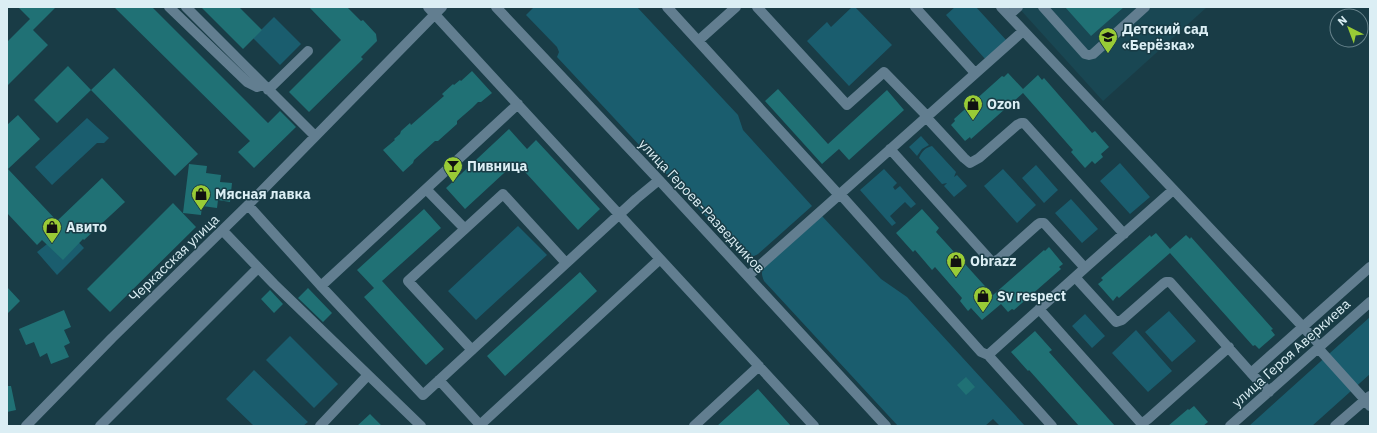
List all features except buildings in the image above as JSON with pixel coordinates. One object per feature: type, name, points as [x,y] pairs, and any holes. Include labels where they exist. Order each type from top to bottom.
[{"type":"street","points":[[169,7],[247,82],[257,87],[266,88],[308,51]]},
{"type":"street","name":"улица Героев-Разведчиков","points":[[496,7],[659,180],[886,426]]},
{"type":"street","points":[[667,7],[839,194],[979,350],[988,355],[1052,426]]},
{"type":"street","points":[[698,41],[736,7]]},
{"type":"street","points":[[757,7],[847,105],[884,72],[970,163],[979,158],[1017,125],[1024,123],[1124,234]]},
{"type":"street","points":[[915,7],[975,73]]},
{"type":"street","points":[[1001,7],[1304,326],[1319,347],[1368,401],[1335,426]]},
{"type":"street","points":[[1009,15],[1018,7]]},
{"type":"street","points":[[1043,7],[1085,54],[1089,55],[1093,54],[1146,7]]},
{"type":"street","points":[[179,17],[187,8],[315,136]]},
{"type":"street","points":[[435,9],[518,104],[814,426]]},
{"type":"street","name":"Черкасская улица","points":[[26,426],[112,338],[248,205],[435,9]]},
{"type":"street","points":[[748,276],[1023,31]]},
{"type":"street","points":[[321,286],[518,104]]},
{"type":"street","points":[[890,149],[991,261],[999,259],[1037,225],[1044,223],[1085,268]]},
{"type":"street","points":[[248,205],[321,286],[424,395],[619,214],[659,180]]},
{"type":"street","points":[[426,189],[465,229]]},
{"type":"street","points":[[988,355],[1174,190]]},
{"type":"street","points":[[472,350],[408,281],[503,194],[566,263]]},
{"type":"street","points":[[226,234],[258,268],[421,426]]},
{"type":"street","points":[[439,380],[481,425],[660,259]]},
{"type":"street","points":[[1251,373],[1370,267]]},
{"type":"street","points":[[100,426],[258,268]]},
{"type":"street","points":[[1075,277],[1116,322],[1122,320],[1163,284],[1170,282],[1269,392]]},
{"type":"street","name":"улица Героя Аверкиева","points":[[1230,426],[1370,302]]},
{"type":"street","points":[[1039,309],[1140,422],[1144,422],[1148,419],[1229,348]]},
{"type":"street","points":[[694,426],[759,366]]},
{"type":"street","points":[[320,426],[368,375]]},
{"type":"shaded area","points":[[534,7],[637,7],[738,115],[743,130],[812,206],[758,254],[750,257],[741,254],[557,57],[559,52],[557,47],[526,15]]},
{"type":"shaded area","points":[[852,7],[855,7],[892,45],[849,86],[807,41],[827,22],[831,27]]},
{"type":"shaded area","points":[[955,7],[976,7],[1007,41],[986,60],[946,15]]},
{"type":"shaded area","name":"Детский сад «Берёзка»","points":[[1018,7],[1207,7],[1103,101]]},
{"type":"shaded area","points":[[274,17],[301,44],[280,65],[253,38]]},
{"type":"shaded area","points":[[87,118],[109,138],[104,143],[97,143],[52,185],[35,167]]},
{"type":"shaded area","points":[[921,136],[929,145],[922,149],[917,156],[909,147]]},
{"type":"shaded area","points":[[932,146],[956,172],[954,177],[957,175],[967,186],[954,197],[944,186],[947,183],[942,184],[919,158],[924,150]]},
{"type":"shaded area","points":[[1120,163],[1150,197],[1130,214],[1100,181]]},
{"type":"shaded area","points":[[1036,165],[1058,190],[1044,203],[1022,178]]},
{"type":"shaded area","points":[[884,169],[897,183],[893,187],[895,190],[900,186],[916,204],[911,208],[905,202],[890,216],[896,223],[892,226],[860,190]]},
{"type":"shaded area","points":[[1003,169],[1036,205],[1017,223],[984,186]]},
{"type":"shaded area","points":[[1071,199],[1098,229],[1082,243],[1055,213]]},
{"type":"shaded area","points":[[821,215],[881,279],[907,297],[1025,426],[1000,426],[993,419],[985,426],[898,426],[763,279],[763,267]]},
{"type":"shaded area","points":[[518,226],[547,255],[476,320],[448,291]]},
{"type":"shaded area","points":[[66,229],[84,248],[57,275],[37,252]]},
{"type":"shaded area","points":[[1169,311],[1196,341],[1172,362],[1145,332]]},
{"type":"shaded area","points":[[1085,314],[1105,336],[1092,348],[1072,326]]},
{"type":"shaded area","points":[[1370,317],[1370,374],[1312,426],[1249,426]]},
{"type":"shaded area","points":[[1136,330],[1172,371],[1148,392],[1112,353]]},
{"type":"shaded area","points":[[290,336],[338,384],[314,408],[266,360]]},
{"type":"shaded area","points":[[254,370],[308,422],[303,426],[254,426],[226,399]]},
{"type":"place","name":"Детский сад «Берёзка»","points":[[1108,54]]},
{"type":"place","name":"Ozon","points":[[973,121]]},
{"type":"place","name":"Пивница","points":[[453,183]]},
{"type":"place","name":"Мясная лавка","points":[[201,211]]},
{"type":"place","name":"Авито","points":[[52,244]]},
{"type":"place","name":"Obrazz","points":[[956,278]]},
{"type":"place","name":"Sv respect","points":[[983,313]]}]
